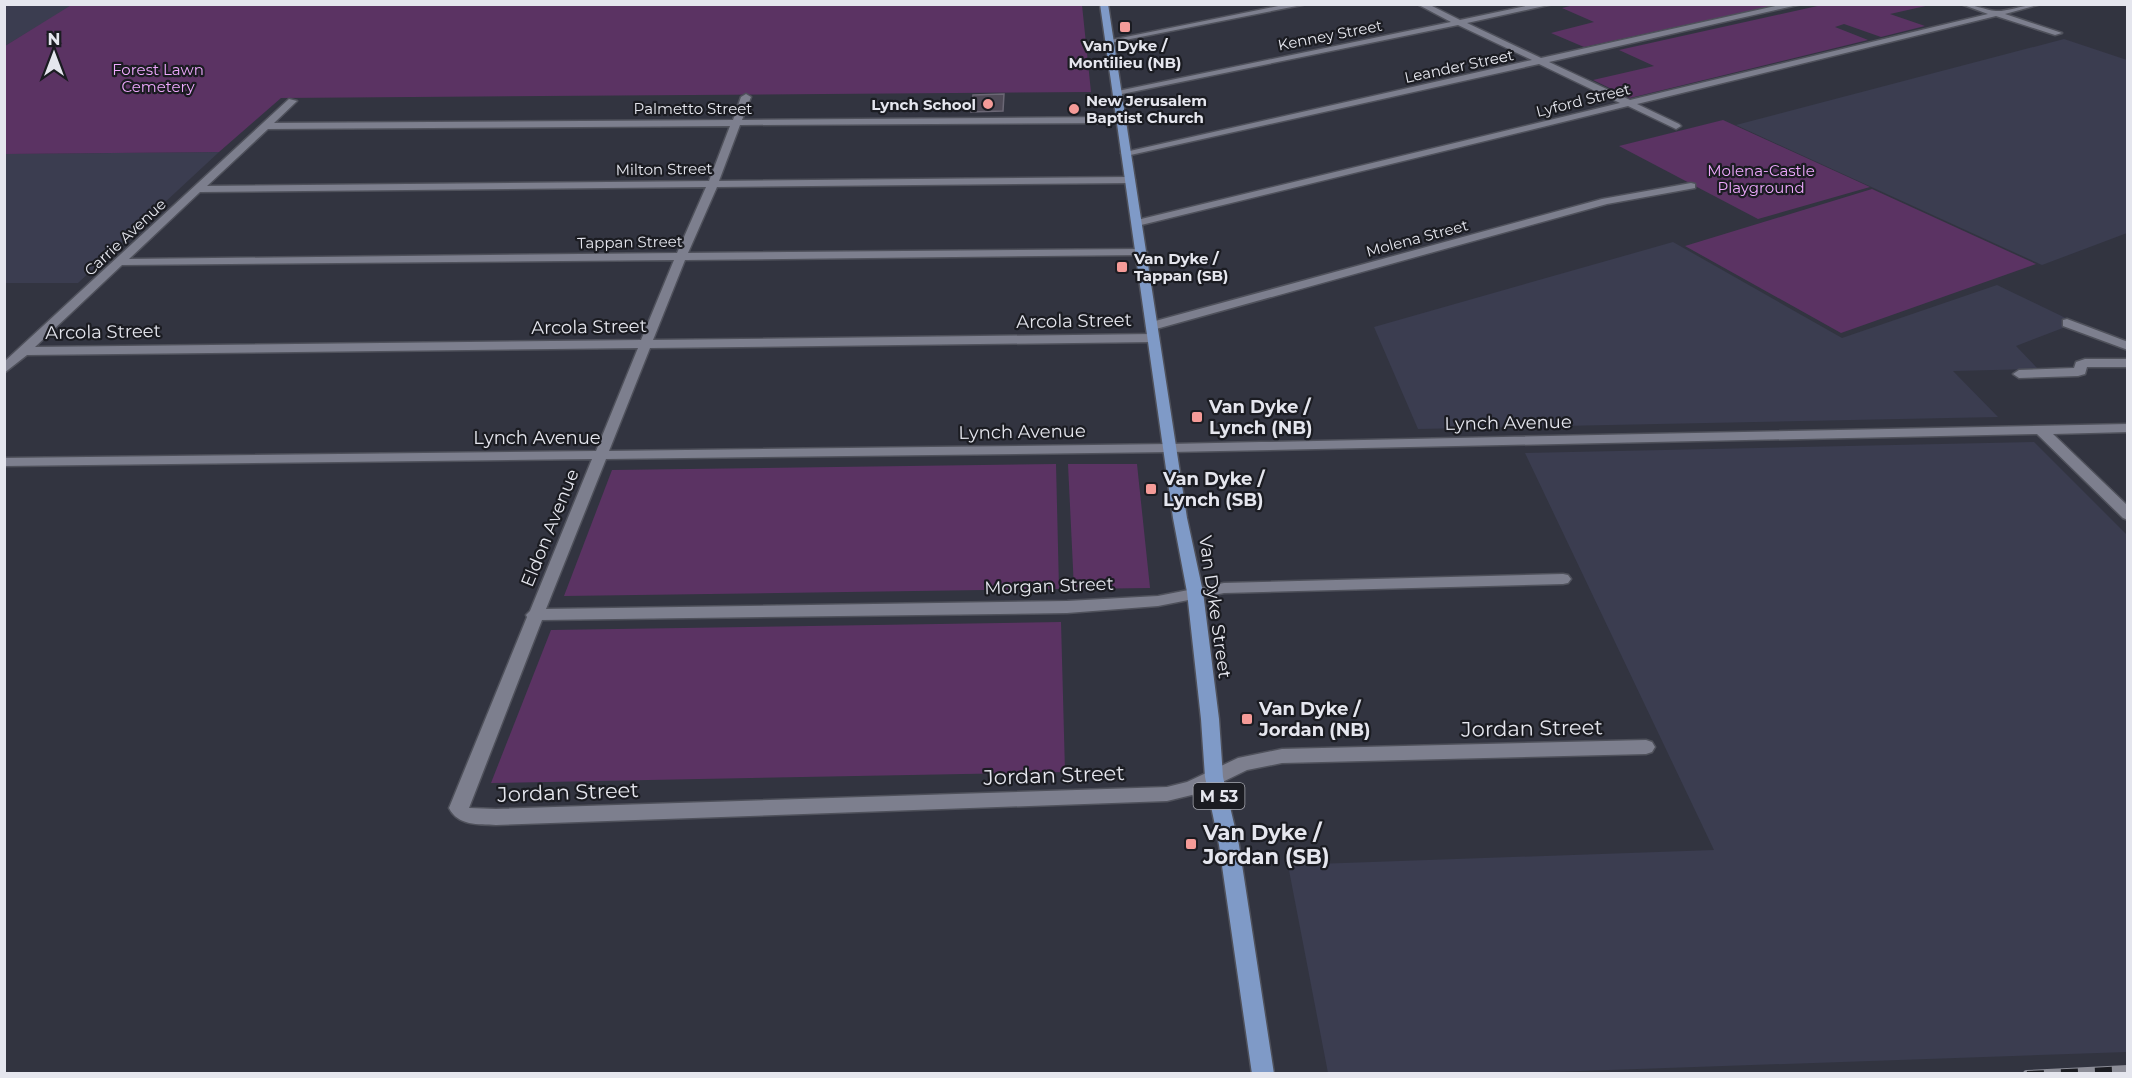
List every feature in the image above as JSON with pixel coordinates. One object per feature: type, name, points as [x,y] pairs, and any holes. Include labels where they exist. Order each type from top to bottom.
[{"type":"main road","name":"Van Dyke Street","points":[[1104,4],[1152,332],[1195,592],[1210,719],[1214,777],[1229,844],[1263,1074]]},
{"type":"street","points":[[1110,41],[1304,4]]},
{"type":"street","points":[[1420,4],[1676,126]]},
{"type":"street","name":"Kenney Street","points":[[1117,92],[1548,4]]},
{"type":"street","name":"Leander Street","points":[[1126,153],[1798,4]]},
{"type":"street","points":[[1965,4],[2058,33]]},
{"type":"street","name":"Lyford Street","points":[[1137,223],[2037,4]]},
{"type":"street","name":"Eldon Avenue","points":[[458,808],[599,455],[713,184],[746,97]]},
{"type":"street","name":"Carrie Avenue","points":[[4,369],[292,101]]},
{"type":"street","name":"Palmetto Street","points":[[265,126],[1121,120]]},
{"type":"street","name":"Milton Street","points":[[198,189],[1130,180]]},
{"type":"street","name":"Molena Street","points":[[1152,332],[1606,201],[1691,186]]},
{"type":"street","name":"Tappan Street","points":[[120,262],[1141,252]]},
{"type":"street","points":[[2067,323],[2127,346]]},
{"type":"street","name":"Arcola Street","points":[[24,351],[645,344],[1152,332]]},
{"type":"street","points":[[2019,374],[2078,372],[2080,365],[2085,363],[2127,363]]},
{"type":"street","name":"Lynch Avenue","points":[[4,462],[1170,448],[2127,428]]},
{"type":"street","points":[[2041,430],[2127,515]]},
{"type":"street","name":"Morgan Street","points":[[534,615],[1067,607],[1158,601],[1224,588],[1563,579]]},
{"type":"street","name":"Jordan Street","points":[[458,808],[462,813],[471,816],[496,817],[1167,794],[1184,792],[1255,759],[1282,756],[1646,747]]},
{"type":"shaded area","points":[[5,5],[73,5],[5,46]]},
{"type":"shaded area","points":[[2064,39],[2127,60],[2127,233],[2042,265],[1736,125]]},
{"type":"shaded area","points":[[219,152],[78,283],[5,283],[4,154]]},
{"type":"shaded area","points":[[1673,242],[1842,338],[1997,285],[2076,323],[2016,346],[2038,369],[1953,371],[1998,417],[1418,429],[1374,327]]},
{"type":"shaded area","points":[[2034,442],[2127,535],[2127,1052],[1524,1073],[1328,1073],[1288,865],[1714,850],[1525,453]]},
{"type":"green space","name":"Forest Lawn Cemetery","points":[[73,4],[1082,5],[1091,92],[281,98],[219,152],[5,154],[5,46]]},
{"type":"green space","points":[[1578,4],[1776,5],[1584,47],[1551,33],[1594,22],[1562,8]]},
{"type":"green space","points":[[1822,5],[1930,5],[1890,14],[1925,26],[1881,37],[1844,24],[1835,27],[1868,40],[1630,98],[1593,80],[1654,66],[1619,50]]},
{"type":"green space","name":"Molena-Castle Playground","points":[[1723,120],[1870,187],[1758,219],[1619,146]]},
{"type":"green space","points":[[1872,189],[2036,264],[1841,333],[1685,246]]},
{"type":"green space","points":[[1056,464],[1059,589],[564,596],[612,470]]},
{"type":"green space","points":[[1068,464],[1137,464],[1150,588],[1074,589]]},
{"type":"green space","points":[[1061,622],[1065,772],[491,783],[551,630]]},
{"type":"building","name":"Lynch School","points":[[1004,94],[1003,111],[971,112],[973,95]]},
{"type":"railway","points":[[2027,1074],[2128,1069]]},
{"type":"place","name":"Van Dyke / Montilieu (NB)","points":[[1125,27]]},
{"type":"place","name":"Lynch School","points":[[988,104]]},
{"type":"place","name":"New Jerusalem Baptist Church","points":[[1074,109]]},
{"type":"place","name":"Van Dyke / Tappan (SB)","points":[[1122,267]]},
{"type":"place","name":"Van Dyke / Lynch (NB)","points":[[1197,417]]},
{"type":"place","name":"Van Dyke / Lynch (SB)","points":[[1151,489]]},
{"type":"place","name":"Van Dyke / Jordan (NB)","points":[[1247,719]]},
{"type":"place","name":"Van Dyke / Jordan (SB)","points":[[1191,844]]}]
